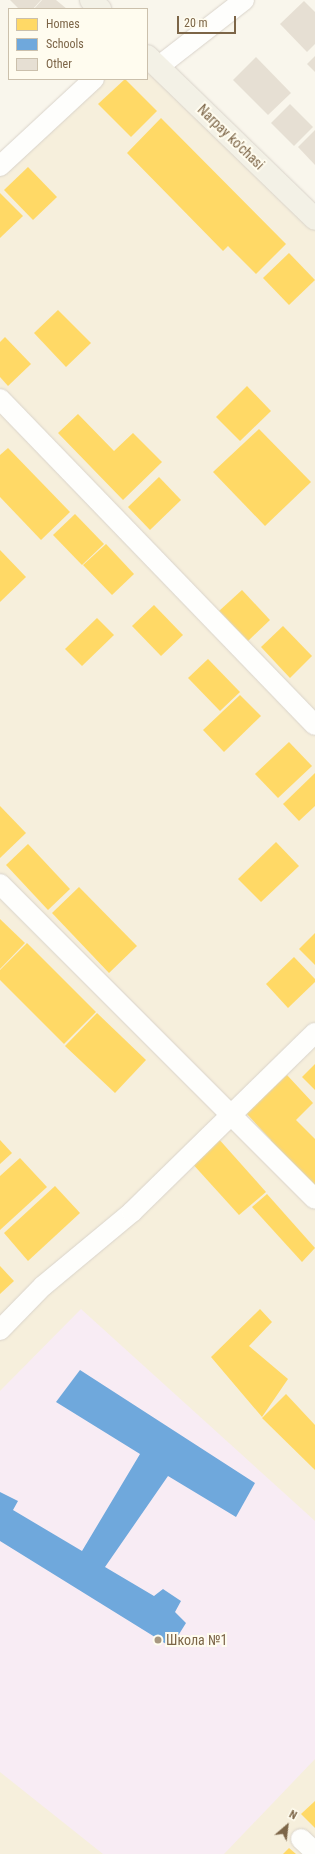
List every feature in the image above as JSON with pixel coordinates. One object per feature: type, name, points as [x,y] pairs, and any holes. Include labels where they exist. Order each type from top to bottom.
[{"type":"main road","points":[[91,0],[99,8]]},
{"type":"main road","name":"Narpay ko'chasi","points":[[153,61],[315,219]]},
{"type":"street","points":[[153,61],[244,0]]},
{"type":"street","points":[[0,166],[93,80]]},
{"type":"street","points":[[0,399],[315,725]]},
{"type":"street","points":[[0,884],[232,1113],[315,1199]]},
{"type":"street","points":[[0,1330],[43,1286],[132,1212],[315,1033]]},
{"type":"shaded area","points":[[148,57],[315,219],[315,1854],[0,1854],[0,166],[93,80],[148,80]]},
{"type":"shaded area","name":"Школа №1","points":[[81,1309],[315,1521],[315,1759],[224,1854],[103,1854],[0,1772],[0,1391]]},
{"type":"building: Homes","points":[[124,80],[126,80],[157,111],[131,137],[98,104]]},
{"type":"building: Homes","points":[[161,118],[286,244],[256,274],[228,246],[223,251],[127,153]]},
{"type":"building: Homes","points":[[28,167],[57,197],[33,220],[4,190]]},
{"type":"building: Homes","points":[[0,193],[23,216],[0,238]]},
{"type":"building: Homes","points":[[289,253],[315,280],[289,305],[263,278]]},
{"type":"building: Homes","points":[[58,310],[91,343],[66,367],[34,333]]},
{"type":"building: Homes","points":[[5,337],[31,364],[8,386],[0,377],[0,342]]},
{"type":"building: Homes","points":[[247,386],[271,411],[240,441],[216,417]]},
{"type":"building: Homes","points":[[78,414],[114,451],[133,433],[162,462],[123,500],[58,433]]},
{"type":"building: Homes","points":[[259,429],[311,482],[265,526],[213,472]]},
{"type":"building: Homes","points":[[8,448],[70,512],[41,540],[0,497],[0,455]]},
{"type":"building: Homes","points":[[159,477],[181,500],[150,530],[128,507]]},
{"type":"building: Homes","points":[[75,514],[104,544],[82,565],[53,535]]},
{"type":"building: Homes","points":[[106,544],[134,574],[112,595],[83,565]]},
{"type":"building: Homes","points":[[0,550],[26,577],[0,602]]},
{"type":"building: Homes","points":[[242,590],[270,620],[248,641],[219,611]]},
{"type":"building: Homes","points":[[154,605],[183,635],[161,656],[132,626]]},
{"type":"building: Homes","points":[[97,618],[114,635],[82,666],[65,649]]},
{"type":"building: Homes","points":[[283,626],[312,656],[290,678],[261,647]]},
{"type":"building: Homes","points":[[208,659],[240,692],[220,711],[188,678]]},
{"type":"building: Homes","points":[[240,695],[261,716],[224,752],[203,730]]},
{"type":"building: Homes","points":[[289,742],[312,766],[278,798],[255,774]]},
{"type":"building: Homes","points":[[315,773],[315,806],[299,821],[283,804]]},
{"type":"building: Homes","points":[[0,806],[26,833],[0,858]]},
{"type":"building: Homes","points":[[276,842],[299,866],[261,902],[238,879]]},
{"type":"building: Homes","points":[[28,844],[70,889],[48,910],[6,865]]},
{"type":"building: Homes","points":[[79,887],[137,946],[109,973],[52,913]]},
{"type":"building: Homes","points":[[0,919],[25,943],[0,969]]},
{"type":"building: Homes","points":[[315,933],[315,965],[299,949]]},
{"type":"building: Homes","points":[[27,943],[96,1012],[64,1044],[0,980],[0,970]]},
{"type":"building: Homes","points":[[294,957],[315,979],[315,982],[288,1008],[266,984]]},
{"type":"building: Homes","points":[[97,1013],[146,1060],[115,1093],[65,1046]]},
{"type":"building: Homes","points":[[315,1064],[315,1090],[302,1077]]},
{"type":"building: Homes","points":[[287,1075],[313,1103],[296,1120],[315,1139],[315,1186],[269,1141],[271,1140],[246,1113]]},
{"type":"building: Homes","points":[[217,1137],[266,1192],[239,1215],[190,1161]]},
{"type":"building: Homes","points":[[0,1140],[12,1153],[0,1164]]},
{"type":"building: Homes","points":[[20,1158],[47,1187],[0,1230],[0,1176]]},
{"type":"building: Homes","points":[[55,1186],[80,1213],[28,1261],[4,1233]]},
{"type":"building: Homes","points":[[267,1194],[315,1248],[302,1262],[252,1207]]},
{"type":"building: Homes","points":[[0,1266],[14,1281],[0,1294]]},
{"type":"building: Homes","points":[[260,1309],[272,1322],[249,1346],[288,1379],[262,1417],[211,1357]]},
{"type":"building: Homes","points":[[286,1394],[315,1425],[315,1470],[262,1418]]},
{"type":"building: Homes","points":[[315,1801],[315,1828],[301,1814]]},
{"type":"building: Homes","points":[[289,1848],[296,1854],[283,1854]]},
{"type":"building: Schools","points":[[80,1370],[255,1483],[236,1517],[168,1476],[105,1567],[154,1596],[163,1589],[181,1601],[175,1612],[186,1623],[171,1647],[0,1541],[0,1492],[18,1501],[13,1510],[82,1551],[140,1454],[56,1402]]},
{"type":"building: Other","points":[[10,0],[41,0],[34,8],[18,8]]},
{"type":"building: Other","points":[[42,0],[56,0],[66,8],[35,8]]},
{"type":"building: Other","points":[[304,1],[315,12],[315,44],[307,52],[280,24]]},
{"type":"building: Other","points":[[315,56],[315,72],[307,64]]},
{"type":"building: Other","points":[[256,57],[291,93],[268,115],[233,80]]},
{"type":"building: Other","points":[[290,104],[313,127],[294,146],[271,123]]},
{"type":"building: Other","points":[[315,130],[315,165],[298,147]]},
{"type":"place","name":"Школа №1","points":[[158,1640]]}]
